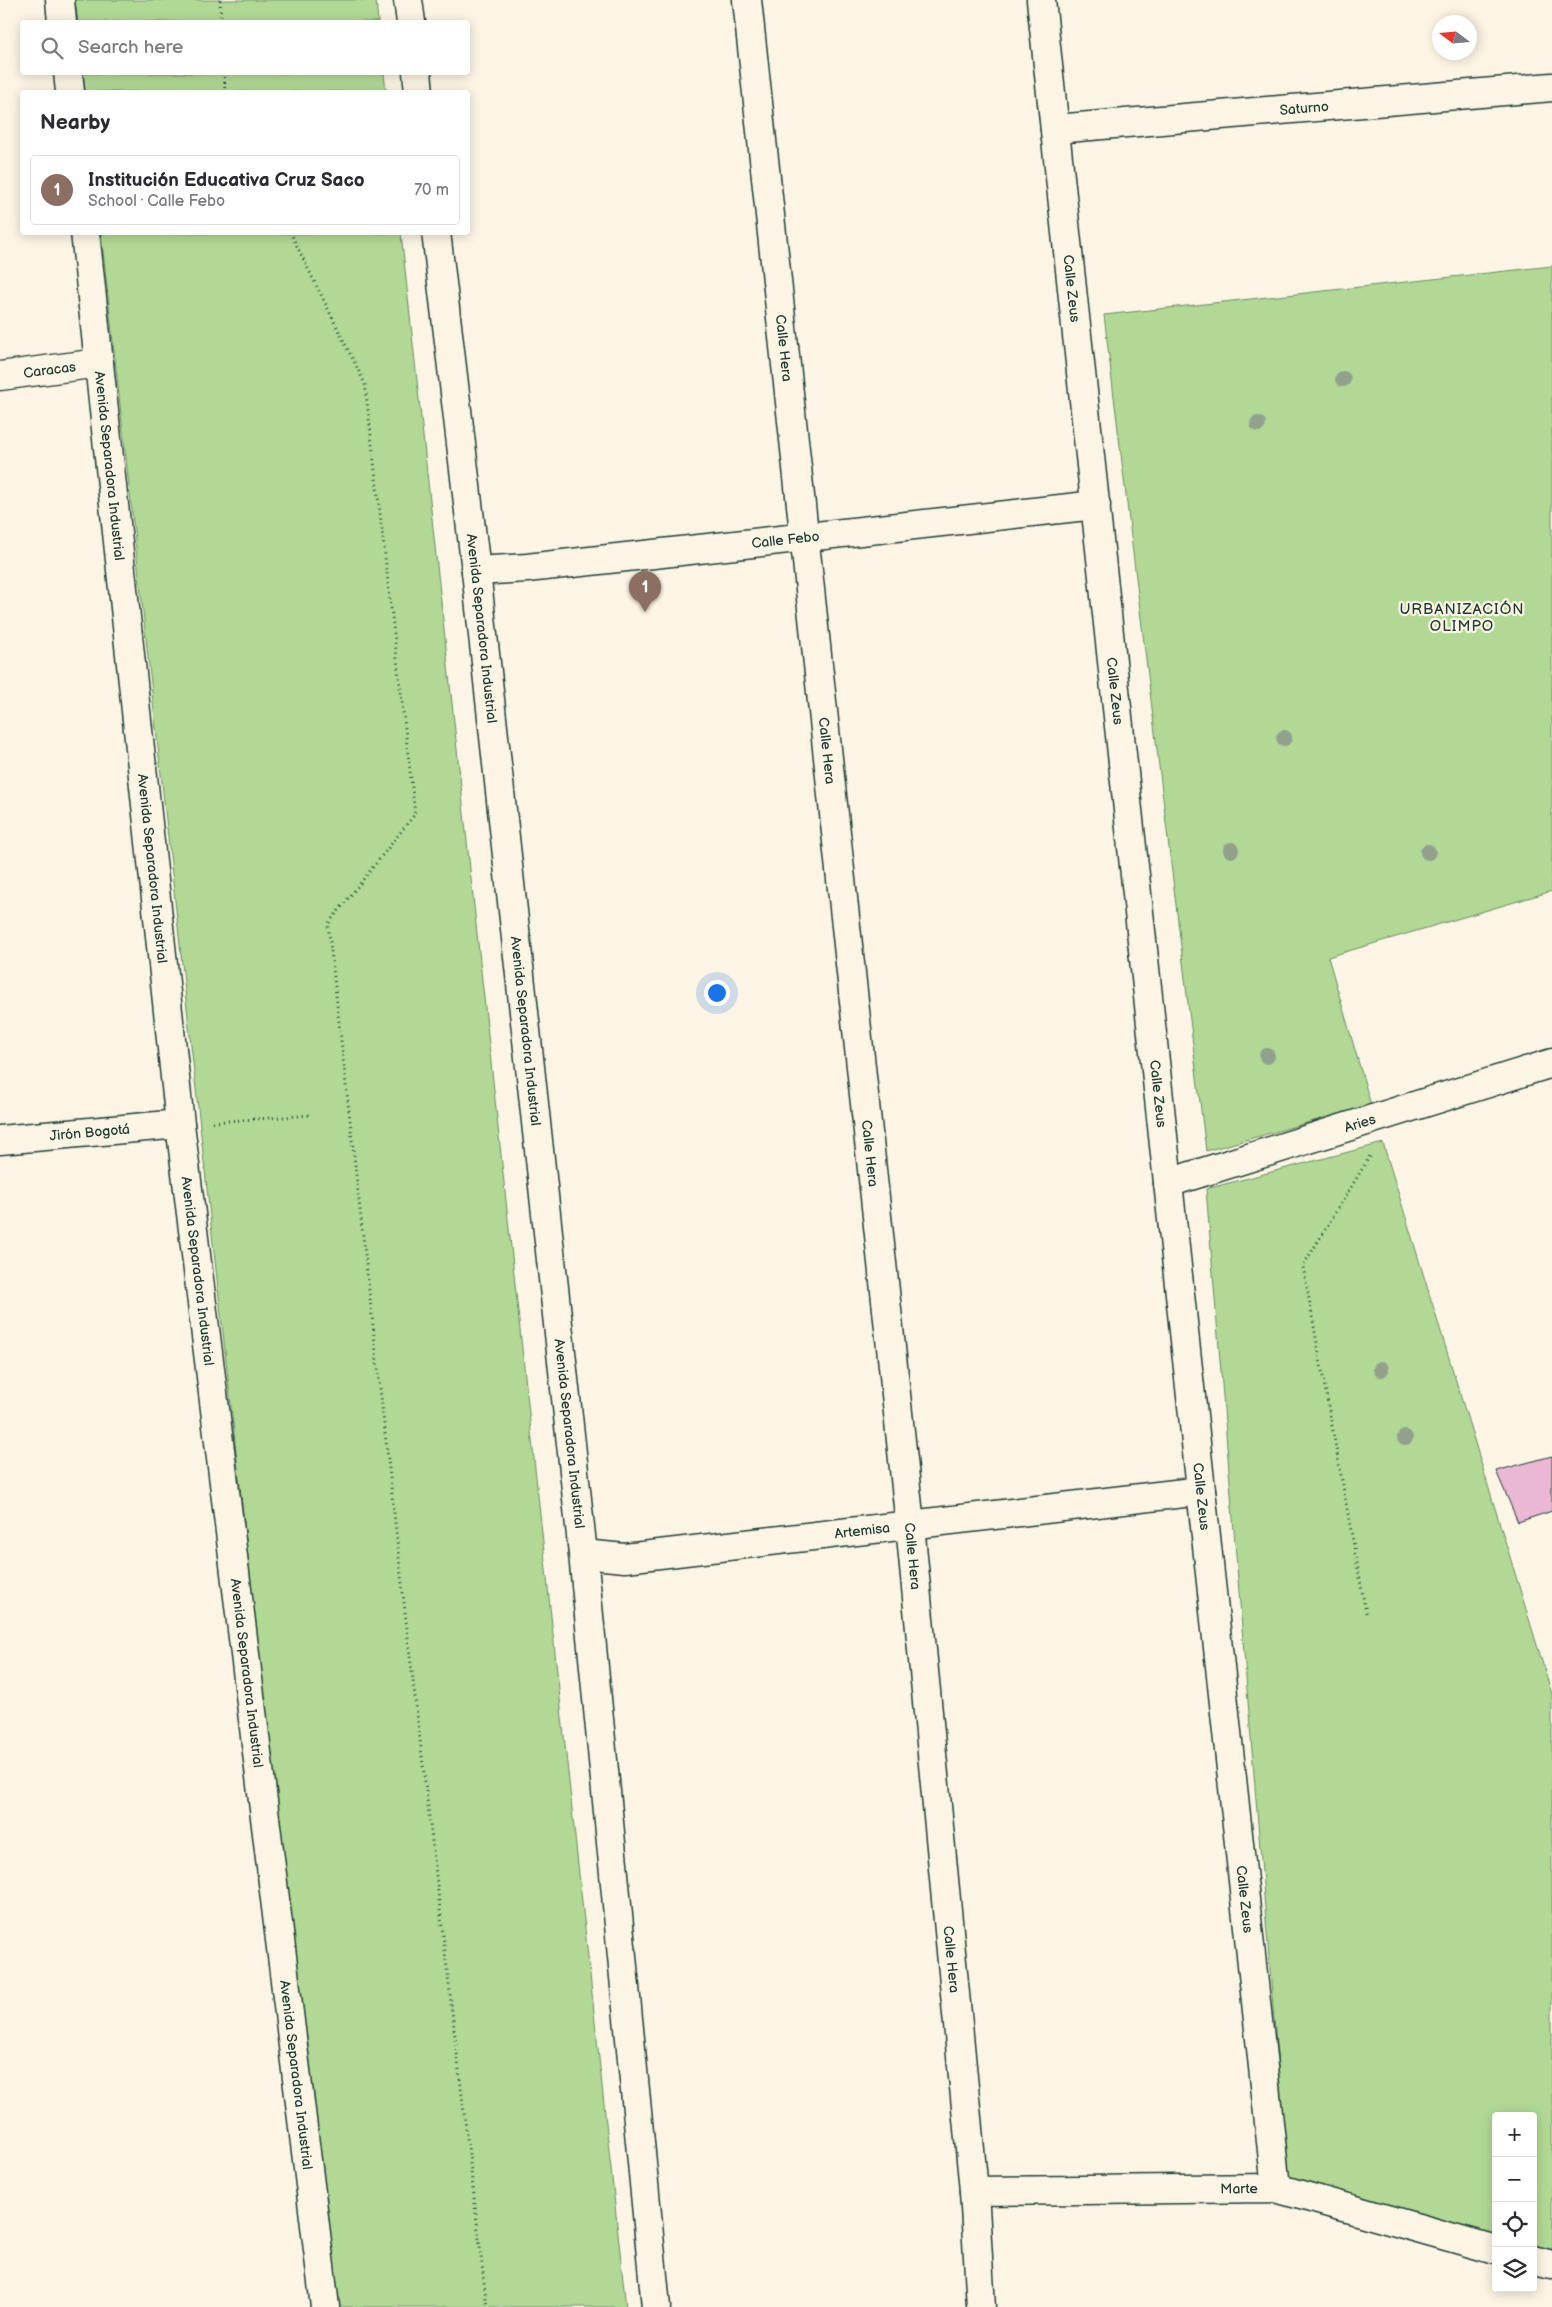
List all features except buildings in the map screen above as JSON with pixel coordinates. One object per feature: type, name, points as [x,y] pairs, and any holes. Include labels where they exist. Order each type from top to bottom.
[{"type":"street","points":[[60,0],[62,20]]},
{"type":"street","points":[[408,0],[411,20]]},
{"type":"street","name":"Calle Hera","points":[[747,0],[910,1525],[974,2191],[981,2307]]},
{"type":"street","name":"Calle Zeus","points":[[1041,0],[1276,2188]]},
{"type":"street","points":[[68,75],[70,90]]},
{"type":"street","points":[[417,75],[419,90]]},
{"type":"street","name":"Saturno","points":[[1055,129],[1552,88]]},
{"type":"street","name":"Avenida Separadora Industrial","points":[[85,235],[180,1124],[325,2307]]},
{"type":"street","name":"Avenida Separadora Industrial","points":[[436,235],[476,571],[583,1554],[656,2307]]},
{"type":"street","name":"Caracas","points":[[0,376],[99,363]]},
{"type":"street","name":"Calle Febo","points":[[476,571],[527,568],[1096,504]]},
{"type":"street","name":"Aries","points":[[1168,1183],[1552,1063]]},
{"type":"street","name":"Jirón Bogotá","points":[[0,1140],[180,1124]]},
{"type":"street","name":"Artemisa","points":[[583,1554],[625,1558],[1201,1491]]},
{"type":"street","name":"Marte","points":[[974,2191],[1276,2188],[1492,2249]]},
{"type":"street","points":[[1537,2261],[1552,2266]]},
{"type":"path","points":[[220,0],[221,20]]},
{"type":"path","points":[[224,75],[226,90]]},
{"type":"path","points":[[292,235],[366,384],[415,814],[328,924],[409,1648],[487,2307]]},
{"type":"path","points":[[1366,1613],[1302,1266],[1398,1111]]},
{"type":"path","points":[[180,1124],[312,1115]]},
{"type":"green space","points":[[75,0],[376,0],[378,20],[78,20]]},
{"type":"green space","points":[[83,75],[384,75],[386,90],[85,90]]},
{"type":"green space","points":[[101,235],[401,235],[626,2307],[331,2307]]},
{"type":"green space","points":[[1552,266],[1552,891],[1328,957],[1371,1105],[1206,1151],[1104,315]]},
{"type":"green space","points":[[1383,1143],[1552,1694],[1552,2252],[1537,2247],[1537,2112],[1492,2112],[1492,2235],[1287,2177],[1206,1189]]},
{"type":"place","name":"Institución Educativa Cruz Saco","points":[[645,612]]},
{"type":"district","name":"URBANIZACIÓN OLIMPO","points":[[1462,618]]}]
